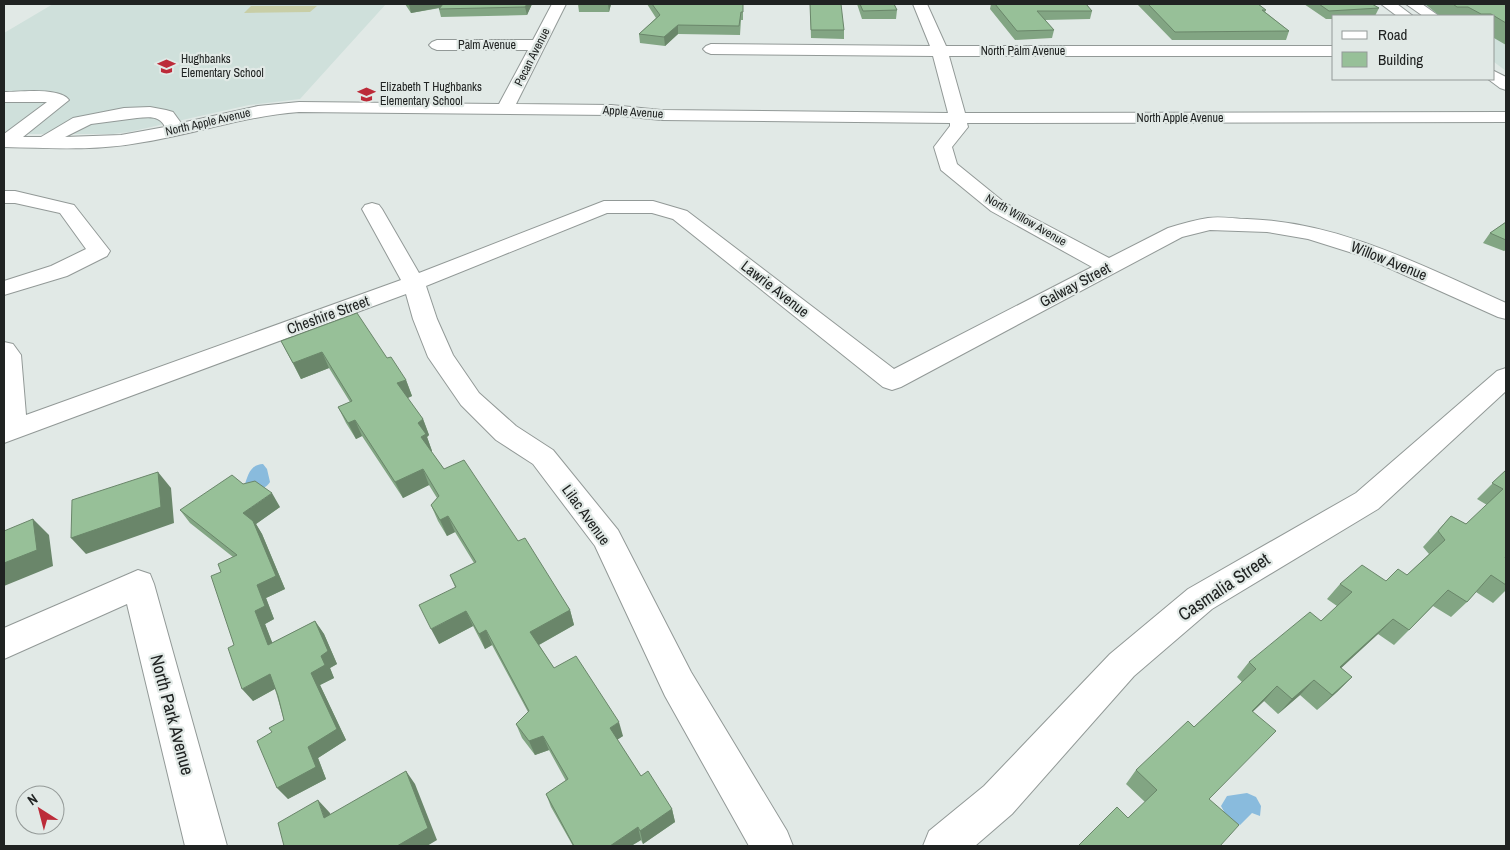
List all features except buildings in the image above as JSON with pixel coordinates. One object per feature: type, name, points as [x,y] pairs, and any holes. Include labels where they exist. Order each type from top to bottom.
[{"type":"street","name":"Pecan Avenue","points":[[505,109],[558,4]]},
{"type":"street","points":[[920,4],[940,51],[958,118]]},
{"type":"street","points":[[1388,4],[1404,15]]},
{"type":"street","points":[[1413,4],[1430,15]]},
{"type":"street","name":"Palm Avenue","points":[[437,45],[538,45]]},
{"type":"street","name":"North Palm Avenue","points":[[711,49],[1332,51]]},
{"type":"street","points":[[1495,77],[1506,85]]},
{"type":"street","points":[[4,97],[60,98],[61,100],[4,142]]},
{"type":"street","name":"North Apple Avenue","points":[[4,142],[114,141],[175,129],[216,112],[269,98],[412,107]]},
{"type":"street","name":"Apple Avenue","points":[[412,107],[611,110],[661,115],[853,116]]},
{"type":"street","points":[[46,142],[78,122],[113,114],[157,113],[166,115],[175,129]]},
{"type":"street","points":[[13,114],[42,114]]},
{"type":"street","name":"North Apple Avenue","points":[[853,116],[958,118],[1506,117]]},
{"type":"street","name":"North Willow Avenue","points":[[958,118],[959,127],[943,148],[948,166],[998,207],[1110,267]]},
{"type":"street","points":[[4,197],[15,196],[67,209],[99,250],[58,271],[4,288]]},
{"type":"street","name":"Cheshire Street","points":[[9,431],[414,283],[604,207],[653,207]]},
{"type":"street","name":"Lawrie Avenue","points":[[653,207],[680,215],[892,381]]},
{"type":"street","name":"Lilac Avenue","points":[[372,209],[414,283],[425,319],[441,357],[470,399],[506,433],[543,457],[607,539],[678,684],[772,846]]},
{"type":"street","name":"Galway Street","points":[[892,381],[1175,232],[1210,224],[1267,226]]},
{"type":"street","name":"Willow Avenue","points":[[1267,226],[1311,234],[1370,251],[1506,312]]},
{"type":"street","points":[[4,350],[8,355],[9,431]]},
{"type":"street","name":"Casmalia Street","points":[[944,846],[998,800],[1122,664],[1200,599],[1366,500],[1506,377]]},
{"type":"street","name":"North Park Avenue","points":[[4,644],[138,584],[206,846]]},
{"type":"shaded area","name":"Hughbanks Elementary School","points":[[53,4],[386,4],[300,99],[249,105],[113,134],[4,134],[4,33]]},
{"type":"shaded area","points":[[1406,4],[1506,4],[1506,71],[1495,63],[1495,15],[1422,15]]},
{"type":"green space","points":[[251,6],[317,6],[310,12],[244,13]]},
{"type":"water","points":[[263,464],[267,469],[270,482],[268,485],[258,489],[244,487],[252,469]]},
{"type":"water","points":[[1247,793],[1256,797],[1261,806],[1260,816],[1252,813],[1240,825],[1228,819],[1221,806],[1227,796]]},
{"type":"place","name":"Hughbanks Elementary School","points":[[167,66]]},
{"type":"place","name":"Elizabeth T Hughbanks Elementary School","points":[[366,94]]}]
